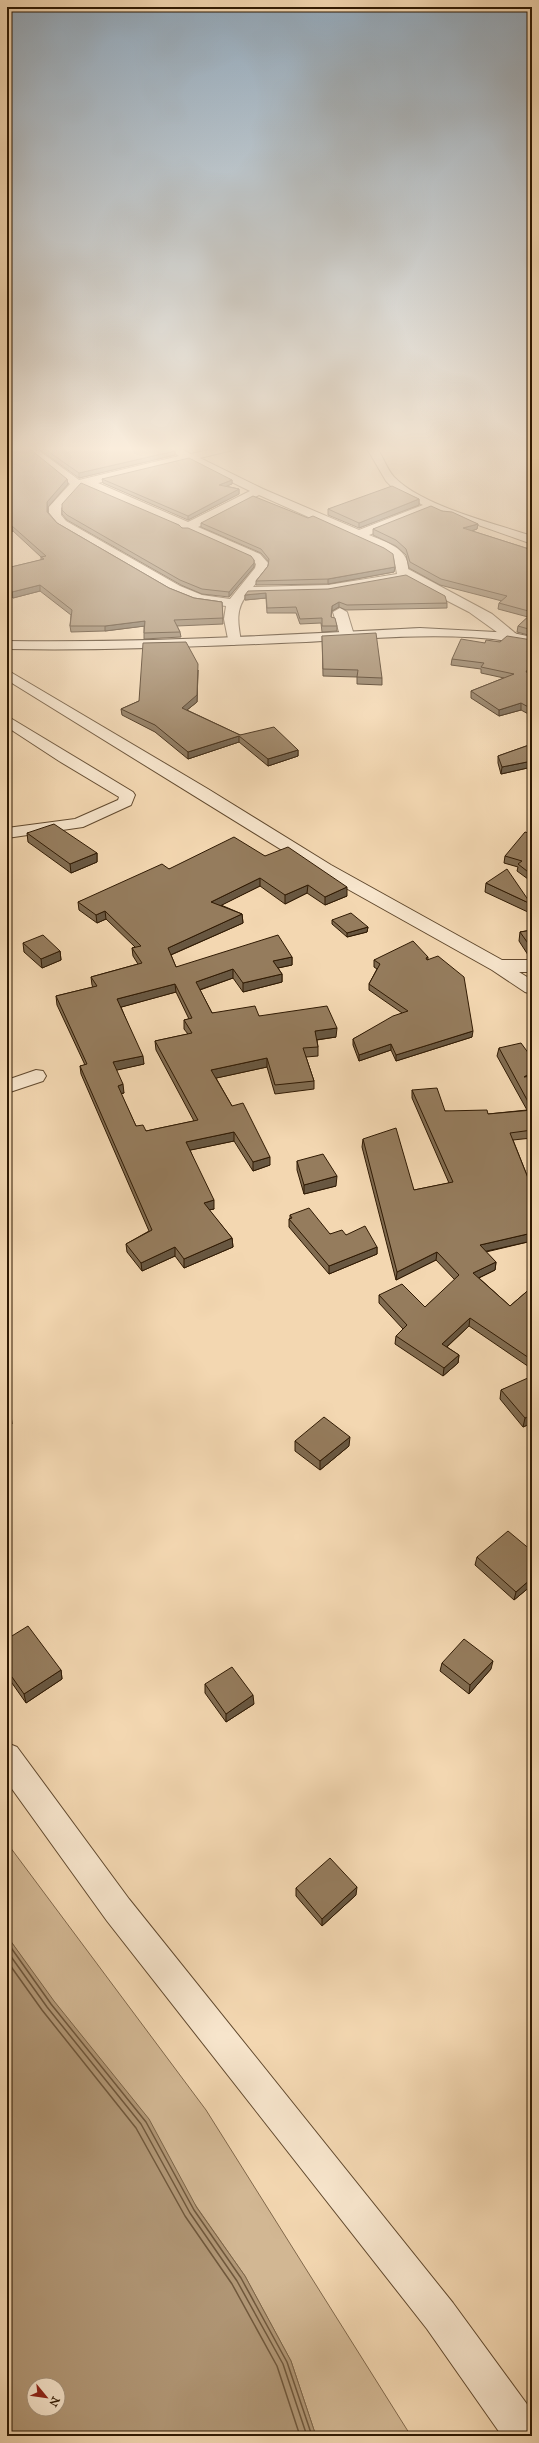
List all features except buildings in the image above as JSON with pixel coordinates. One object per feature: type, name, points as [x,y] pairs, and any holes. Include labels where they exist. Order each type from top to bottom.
[{"type":"street","points":[[123,559],[175,589],[199,599],[233,603]]},
{"type":"street","points":[[234,641],[231,619],[233,603],[261,569],[262,563],[258,559]]},
{"type":"street","points":[[401,559],[401,571],[498,623],[513,637]]},
{"type":"street","points":[[243,591],[328,589],[409,576]]},
{"type":"street","points":[[340,612],[347,635]]},
{"type":"street","points":[[7,645],[60,646],[234,641],[420,632],[513,637],[532,641]]},
{"type":"street","points":[[7,674],[202,792],[325,869],[498,966],[532,988]]},
{"type":"street","points":[[7,720],[64,758],[127,795],[125,802],[115,808],[72,825],[27,828],[7,833]]},
{"type":"street","points":[[498,966],[532,966]]},
{"type":"street","points":[[7,1087],[36,1076]]},
{"type":"street","points":[[7,1756],[118,1910],[440,2316],[526,2436]]},
{"type":"shaded area","points":[[7,1843],[206,2110],[411,2436],[316,2436],[291,2361],[245,2276],[7,1936]]},
{"type":"water","points":[[7,1936],[54,2001],[149,2119],[197,2208],[245,2276],[291,2361],[316,2436],[7,2436]]}]
